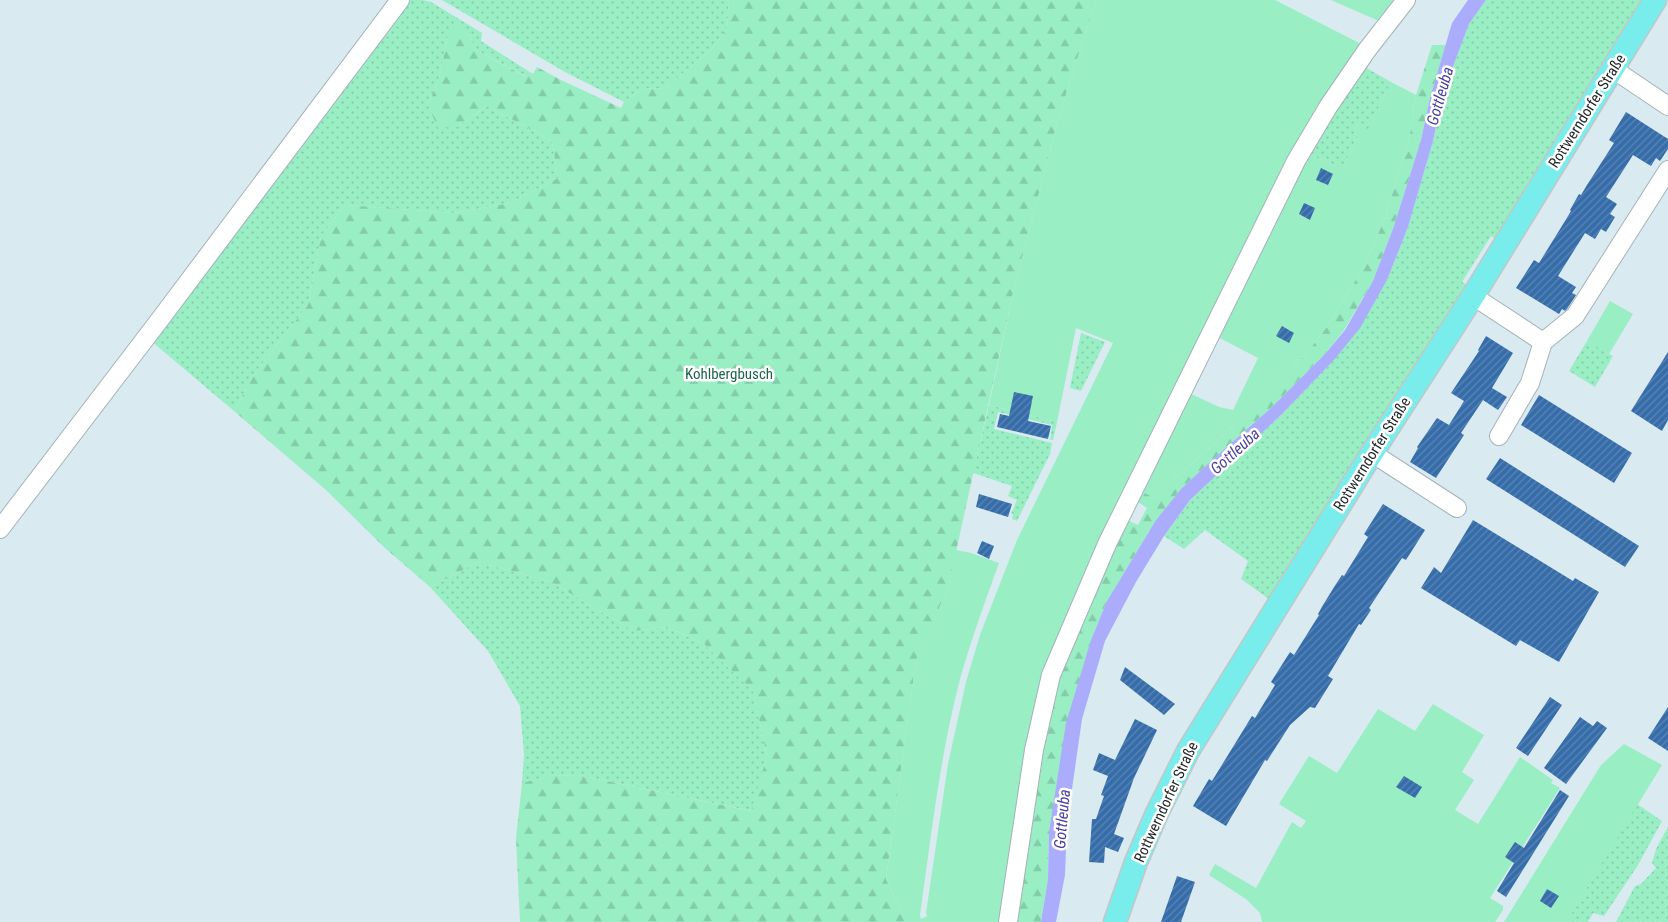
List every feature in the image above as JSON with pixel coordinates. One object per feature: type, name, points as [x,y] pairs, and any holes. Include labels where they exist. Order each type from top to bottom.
[{"type":"main road","name":"Rottwerndorfer Straße","points":[[1115,922],[1136,862],[1157,813],[1188,751],[1656,0]]},
{"type":"lane","points":[[0,529],[400,0]]},
{"type":"lane","points":[[1008,922],[1034,750],[1051,675],[1078,610],[1107,544],[1296,161],[1328,106],[1367,50],[1406,0]]},
{"type":"lane","points":[[1613,69],[1668,106]]},
{"type":"lane","points":[[1499,436],[1530,383],[1543,342],[1575,316],[1668,170]]},
{"type":"lane","points":[[1472,296],[1543,342]]},
{"type":"lane","points":[[1372,453],[1456,508]]},
{"type":"green space","points":[[411,0],[431,2],[482,33],[481,41],[533,74],[527,77],[474,49],[470,33],[448,36],[439,79],[428,105],[457,127],[487,106],[552,141],[558,178],[510,203],[454,213],[345,205],[321,236],[308,305],[254,374],[234,411],[150,340],[406,3]]},
{"type":"green space","points":[[442,0],[729,0],[727,29],[711,50],[664,89],[644,88],[624,102],[565,72]]},
{"type":"green space","name":"Kohlbergbusch","points":[[729,0],[1096,0],[1058,120],[1013,293],[948,588],[916,661],[886,879],[906,922],[520,922],[516,838],[522,783],[550,776],[578,775],[751,811],[767,756],[753,691],[704,644],[667,627],[634,631],[551,582],[478,562],[430,587],[385,548],[326,490],[234,411],[254,374],[308,305],[321,236],[345,205],[454,213],[510,203],[558,178],[552,141],[487,106],[457,127],[438,128],[428,105],[439,79],[448,36],[456,25],[470,33],[474,49],[526,77],[533,74],[537,67],[621,108],[624,102],[644,88],[664,89],[711,50],[727,29]]},
{"type":"green space","points":[[1096,0],[1275,0],[1363,45],[1048,677],[1003,922],[906,922],[886,879],[916,660],[948,588],[956,550],[999,563],[978,621],[953,708],[937,796],[920,915],[921,919],[927,916],[948,764],[966,682],[980,635],[1017,540],[1113,343],[1076,328],[1057,422],[989,405],[1013,293],[1058,120]]},
{"type":"green space","points":[[1331,0],[1395,0],[1379,21]]},
{"type":"green space","points":[[1486,0],[1644,0],[1496,239],[1491,236],[1462,282],[1467,285],[1269,599],[1241,579],[1248,561],[1205,530],[1184,549],[1164,536],[1190,500],[1281,415],[1334,360],[1387,280],[1408,227],[1433,141],[1443,93],[1469,24]]},
{"type":"green space","points":[[1432,45],[1446,45],[1430,98],[1421,140],[1394,226],[1373,281],[1344,330],[1325,354],[1271,408],[1181,489],[1156,520],[1107,601],[1091,640],[1049,832],[1048,879],[1041,922],[1012,922],[1055,676],[1125,519],[1138,525],[1147,508],[1135,500],[1140,490],[1156,499],[1176,477],[1218,441],[1306,354],[1329,324],[1364,266],[1384,220],[1409,140],[1416,95]]},
{"type":"green space","points":[[1363,66],[1391,82],[1367,132],[1357,126],[1354,132],[1358,136],[1342,169],[1306,153]]},
{"type":"green space","points":[[1391,82],[1416,95],[1409,140],[1384,220],[1364,266],[1329,324],[1306,354],[1218,441],[1176,477],[1156,499],[1140,490],[1187,392],[1219,407],[1233,410],[1258,358],[1216,336],[1306,153],[1342,169],[1358,136],[1354,132],[1357,126],[1367,131]]},
{"type":"green space","points":[[1610,301],[1633,314],[1609,354],[1587,341]]},
{"type":"green space","points":[[1081,333],[1105,342],[1081,391],[1070,388]]},
{"type":"green space","points":[[1587,341],[1613,356],[1595,387],[1569,371]]},
{"type":"green space","points":[[989,405],[1057,422],[1053,440],[1050,440],[1052,425],[998,412],[994,429],[1052,443],[1050,454],[1017,521],[1012,519],[1013,514],[1011,514],[1017,500],[1008,496],[1012,486],[973,473]]},
{"type":"green space","points":[[478,562],[551,582],[634,631],[667,627],[704,644],[753,691],[767,756],[752,811],[578,775],[550,776],[522,783],[524,755],[520,706],[488,651],[430,587]]},
{"type":"green space","points":[[1433,704],[1484,735],[1462,772],[1474,780],[1455,810],[1478,824],[1520,757],[1553,780],[1551,783],[1560,788],[1490,898],[1503,906],[1503,910],[1495,922],[1262,922],[1260,913],[1246,899],[1209,875],[1215,864],[1256,888],[1292,822],[1301,828],[1306,821],[1279,804],[1309,756],[1337,773],[1378,709],[1415,731]]},
{"type":"green space","points":[[1624,744],[1662,765],[1566,922],[1504,922],[1601,765]]},
{"type":"green space","points":[[1637,804],[1662,821],[1638,865],[1604,916],[1593,913],[1588,922],[1566,922]]},
{"type":"green space","points":[[1668,827],[1668,922],[1616,922],[1635,886],[1641,884],[1656,868],[1652,863],[1656,849]]},
{"type":"water","name":"Gottleuba","points":[[1468,0],[1486,0],[1469,24],[1443,93],[1433,141],[1408,227],[1387,280],[1360,328],[1334,360],[1281,415],[1190,500],[1164,536],[1136,582],[1105,641],[1082,719],[1067,824],[1065,875],[1056,922],[1041,922],[1048,879],[1049,832],[1066,723],[1091,640],[1107,601],[1156,520],[1181,489],[1271,408],[1325,354],[1345,330],[1373,281],[1394,226],[1421,140],[1430,98],[1452,23]]},
{"type":"building","points":[[1626,112],[1668,139],[1668,149],[1660,161],[1656,158],[1651,166],[1633,155],[1606,197],[1617,204],[1610,214],[1615,217],[1606,232],[1601,229],[1595,239],[1585,233],[1558,276],[1576,287],[1572,293],[1576,295],[1567,309],[1565,311],[1562,309],[1559,314],[1516,288],[1534,260],[1539,263],[1571,211],[1579,194],[1581,195],[1614,143],[1609,140]]},
{"type":"building","points":[[1321,168],[1333,174],[1328,185],[1316,180]]},
{"type":"building","points":[[1304,203],[1315,208],[1310,220],[1299,214]]},
{"type":"building","points":[[1282,326],[1294,333],[1289,343],[1276,336]]},
{"type":"building","points":[[1486,336],[1513,353],[1492,388],[1507,397],[1498,410],[1483,400],[1461,433],[1464,435],[1436,478],[1410,462],[1417,447],[1437,418],[1449,425],[1464,401],[1451,393],[1479,351]]},
{"type":"building","points":[[1668,352],[1668,420],[1662,431],[1631,411]]},
{"type":"building","points":[[1014,392],[1033,396],[1028,421],[1051,426],[1048,439],[997,427],[1000,414],[1009,416]]},
{"type":"building","points":[[1539,395],[1632,453],[1614,483],[1521,425]]},
{"type":"building","points":[[1500,458],[1639,546],[1625,567],[1486,479]]},
{"type":"building","points":[[979,494],[1012,504],[1008,517],[976,507]]},
{"type":"building","points":[[1383,504],[1425,530],[1406,560],[1402,558],[1369,608],[1371,610],[1361,625],[1359,624],[1328,676],[1333,679],[1315,708],[1310,707],[1290,725],[1267,761],[1265,760],[1226,826],[1193,806],[1209,779],[1212,781],[1252,716],[1255,718],[1275,685],[1271,682],[1290,652],[1294,655],[1336,584],[1342,575],[1344,576],[1368,537],[1364,534]]},
{"type":"building","points":[[1473,520],[1573,581],[1575,578],[1599,592],[1559,662],[1520,640],[1516,646],[1421,588],[1434,567],[1441,573]]},
{"type":"building","points":[[982,541],[994,546],[989,559],[977,553]]},
{"type":"building","points":[[1125,667],[1175,704],[1164,715],[1120,680]]},
{"type":"building","points":[[1550,697],[1562,705],[1528,756],[1516,748]]},
{"type":"building","points":[[1668,707],[1668,751],[1648,738]]},
{"type":"building","points":[[1580,717],[1593,726],[1597,721],[1607,728],[1566,784],[1544,768]]},
{"type":"building","points":[[1135,719],[1157,730],[1134,778],[1114,834],[1124,838],[1118,852],[1105,847],[1104,863],[1089,862],[1092,819],[1096,819],[1104,796],[1101,795],[1108,776],[1093,770],[1099,753],[1115,760]]},
{"type":"building","points":[[1404,776],[1422,787],[1415,798],[1396,787]]},
{"type":"building","points":[[1560,790],[1569,796],[1506,897],[1497,891],[1514,863],[1505,857],[1515,842],[1524,848]]},
{"type":"building","points":[[1177,876],[1195,882],[1181,922],[1161,922]]},
{"type":"building","points":[[1547,889],[1559,896],[1551,908],[1540,901]]}]
